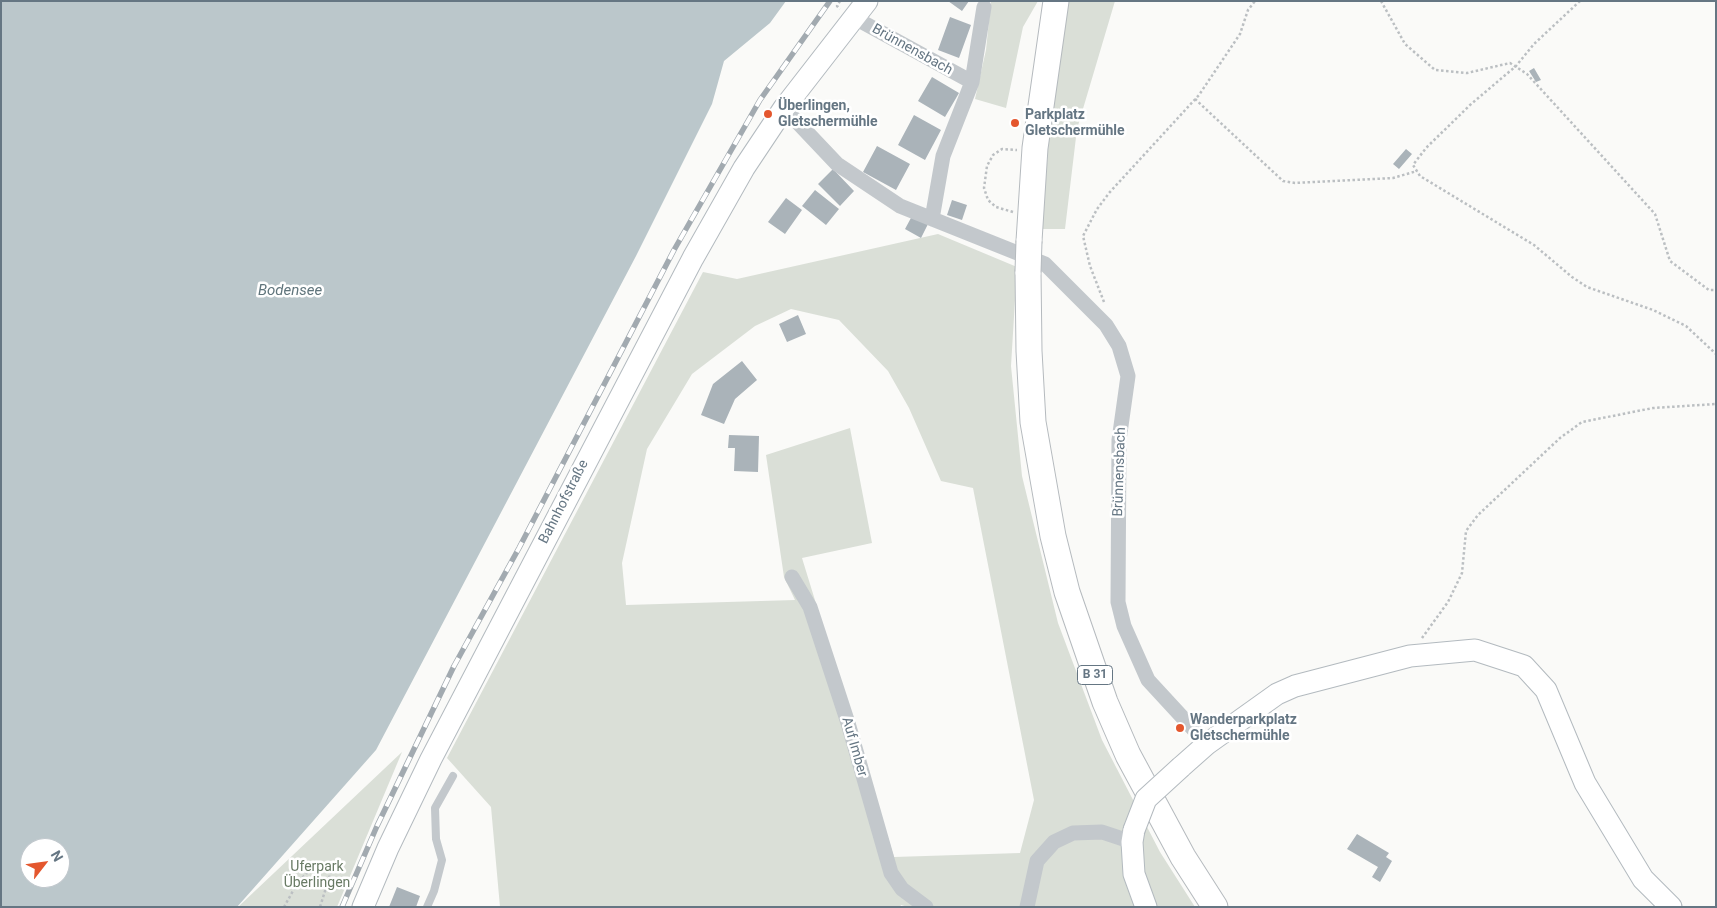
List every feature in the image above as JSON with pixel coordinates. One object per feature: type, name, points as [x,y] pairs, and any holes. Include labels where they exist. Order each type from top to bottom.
[{"type":"main road","name":"B 31","points":[[1056,1],[1035,148],[1028,272],[1029,351],[1033,422],[1041,479],[1067,592],[1105,702],[1128,755],[1173,840],[1215,907]]},
{"type":"street","name":"Brünnensbach","points":[[850,7],[972,82]]},
{"type":"street","name":"Bahnhofstraße","points":[[363,907],[388,848],[448,725],[693,258],[744,168],[850,7]]},
{"type":"street","name":"Brünnensbach","points":[[932,219],[943,156],[972,82],[984,7]]},
{"type":"street","name":"Brünnensbach","points":[[784,108],[837,164],[900,206],[1045,264],[1106,325],[1119,346],[1128,376],[1119,440],[1118,602],[1124,626],[1148,680],[1207,744]]},
{"type":"street","name":"Auf Imber","points":[[792,577],[810,607],[848,723],[891,873],[902,889],[926,907]]},
{"type":"street","points":[[1146,907],[1134,874],[1133,836],[1146,799],[1207,744],[1277,694],[1295,686],[1410,656],[1475,650],[1524,666],[1546,690],[1585,783],[1644,880],[1671,907]]},
{"type":"street","points":[[1028,907],[1037,861],[1054,842],[1073,833],[1102,832],[1133,836]]},
{"type":"lane","points":[[427,907],[434,891],[442,860],[436,839],[435,808],[453,776]]},
{"type":"path","points":[[1106,325],[1109,320],[1090,266],[1083,236],[1097,209],[1109,193],[1195,99],[1240,34],[1248,10],[1256,1]]},
{"type":"path","points":[[1381,1],[1405,44],[1435,70],[1467,73],[1510,63],[1526,74],[1656,214],[1670,262],[1709,290],[1716,290]]},
{"type":"path","points":[[1580,1],[1534,44],[1516,66],[1470,105],[1426,148],[1413,165],[1420,176],[1534,245],[1587,287],[1653,310],[1686,326],[1716,354]]},
{"type":"path","points":[[1195,99],[1283,181],[1295,183],[1393,178],[1416,171]]},
{"type":"path","points":[[1017,218],[1013,212],[996,207],[988,200],[984,188],[987,166],[993,155],[1002,149],[1018,150]]},
{"type":"path","points":[[1410,656],[1448,602],[1462,572],[1466,531],[1478,515],[1560,438],[1582,422],[1653,408],[1716,404]]},
{"type":"path","points":[[284,907],[298,882],[308,872],[316,870],[331,872],[320,907]]},
{"type":"green space","points":[[991,1],[1038,1],[1023,27],[1006,108],[975,99],[986,50]]},
{"type":"green space","points":[[1069,1],[1115,1],[1077,129],[1065,229],[1042,229],[1050,125]]},
{"type":"green space","points":[[938,234],[1017,267],[1011,366],[1022,476],[1058,623],[1102,740],[1160,852],[1195,907],[908,907],[901,905],[900,907],[500,907],[491,807],[447,758],[703,272],[737,279]],"holes":[[[791,309],[839,320],[888,371],[909,408],[941,481],[973,488],[1034,800],[1020,853],[894,857],[802,558],[872,543],[850,428],[766,455],[784,577],[795,600],[626,605],[622,563],[647,449],[692,374],[755,326]]]},
{"type":"green space","name":"Uferpark Überlingen","points":[[402,752],[337,907],[238,907]]},
{"type":"water","name":"Bodensee","points":[[1,1],[786,1],[770,23],[724,61],[712,104],[636,256],[376,750],[237,907],[1,907]]},
{"type":"building","points":[[948,1],[969,1],[962,11]]},
{"type":"building","points":[[950,17],[971,25],[959,58],[938,50]]},
{"type":"building","points":[[1534,68],[1541,80],[1536,82],[1529,71]]},
{"type":"building","points":[[932,77],[959,93],[945,117],[918,101]]},
{"type":"building","points":[[914,115],[941,130],[925,160],[898,145]]},
{"type":"building","points":[[877,146],[910,164],[896,190],[863,172]]},
{"type":"building","points":[[1406,149],[1412,154],[1399,169],[1393,164]]},
{"type":"building","points":[[833,169],[854,191],[840,206],[818,184]]},
{"type":"building","points":[[815,190],[839,209],[826,225],[802,206]]},
{"type":"building","points":[[786,198],[802,210],[785,234],[768,222]]},
{"type":"building","points":[[952,200],[967,205],[962,220],[947,215]]},
{"type":"building","points":[[912,216],[928,224],[921,238],[905,229]]},
{"type":"building","points":[[798,315],[806,334],[787,342],[779,324]]},
{"type":"building","points":[[742,361],[757,380],[735,399],[724,424],[701,415],[713,384]]},
{"type":"building","points":[[729,435],[759,436],[758,472],[734,471],[735,448],[728,448]]},
{"type":"building","points":[[1357,834],[1389,853],[1386,857],[1392,861],[1380,882],[1372,877],[1378,867],[1347,849]]},
{"type":"building","points":[[397,887],[420,896],[416,907],[389,907]]},
{"type":"railway","points":[[342,907],[377,826],[454,666],[519,548],[674,250],[760,100],[830,1]]},
{"type":"place","name":"Überlingen, Gletschermühle","points":[[768,114]]},
{"type":"place","name":"Parkplatz Gletschermühle","points":[[1015,123]]},
{"type":"place","name":"Wanderparkplatz Gletschermühle","points":[[1180,728]]}]
